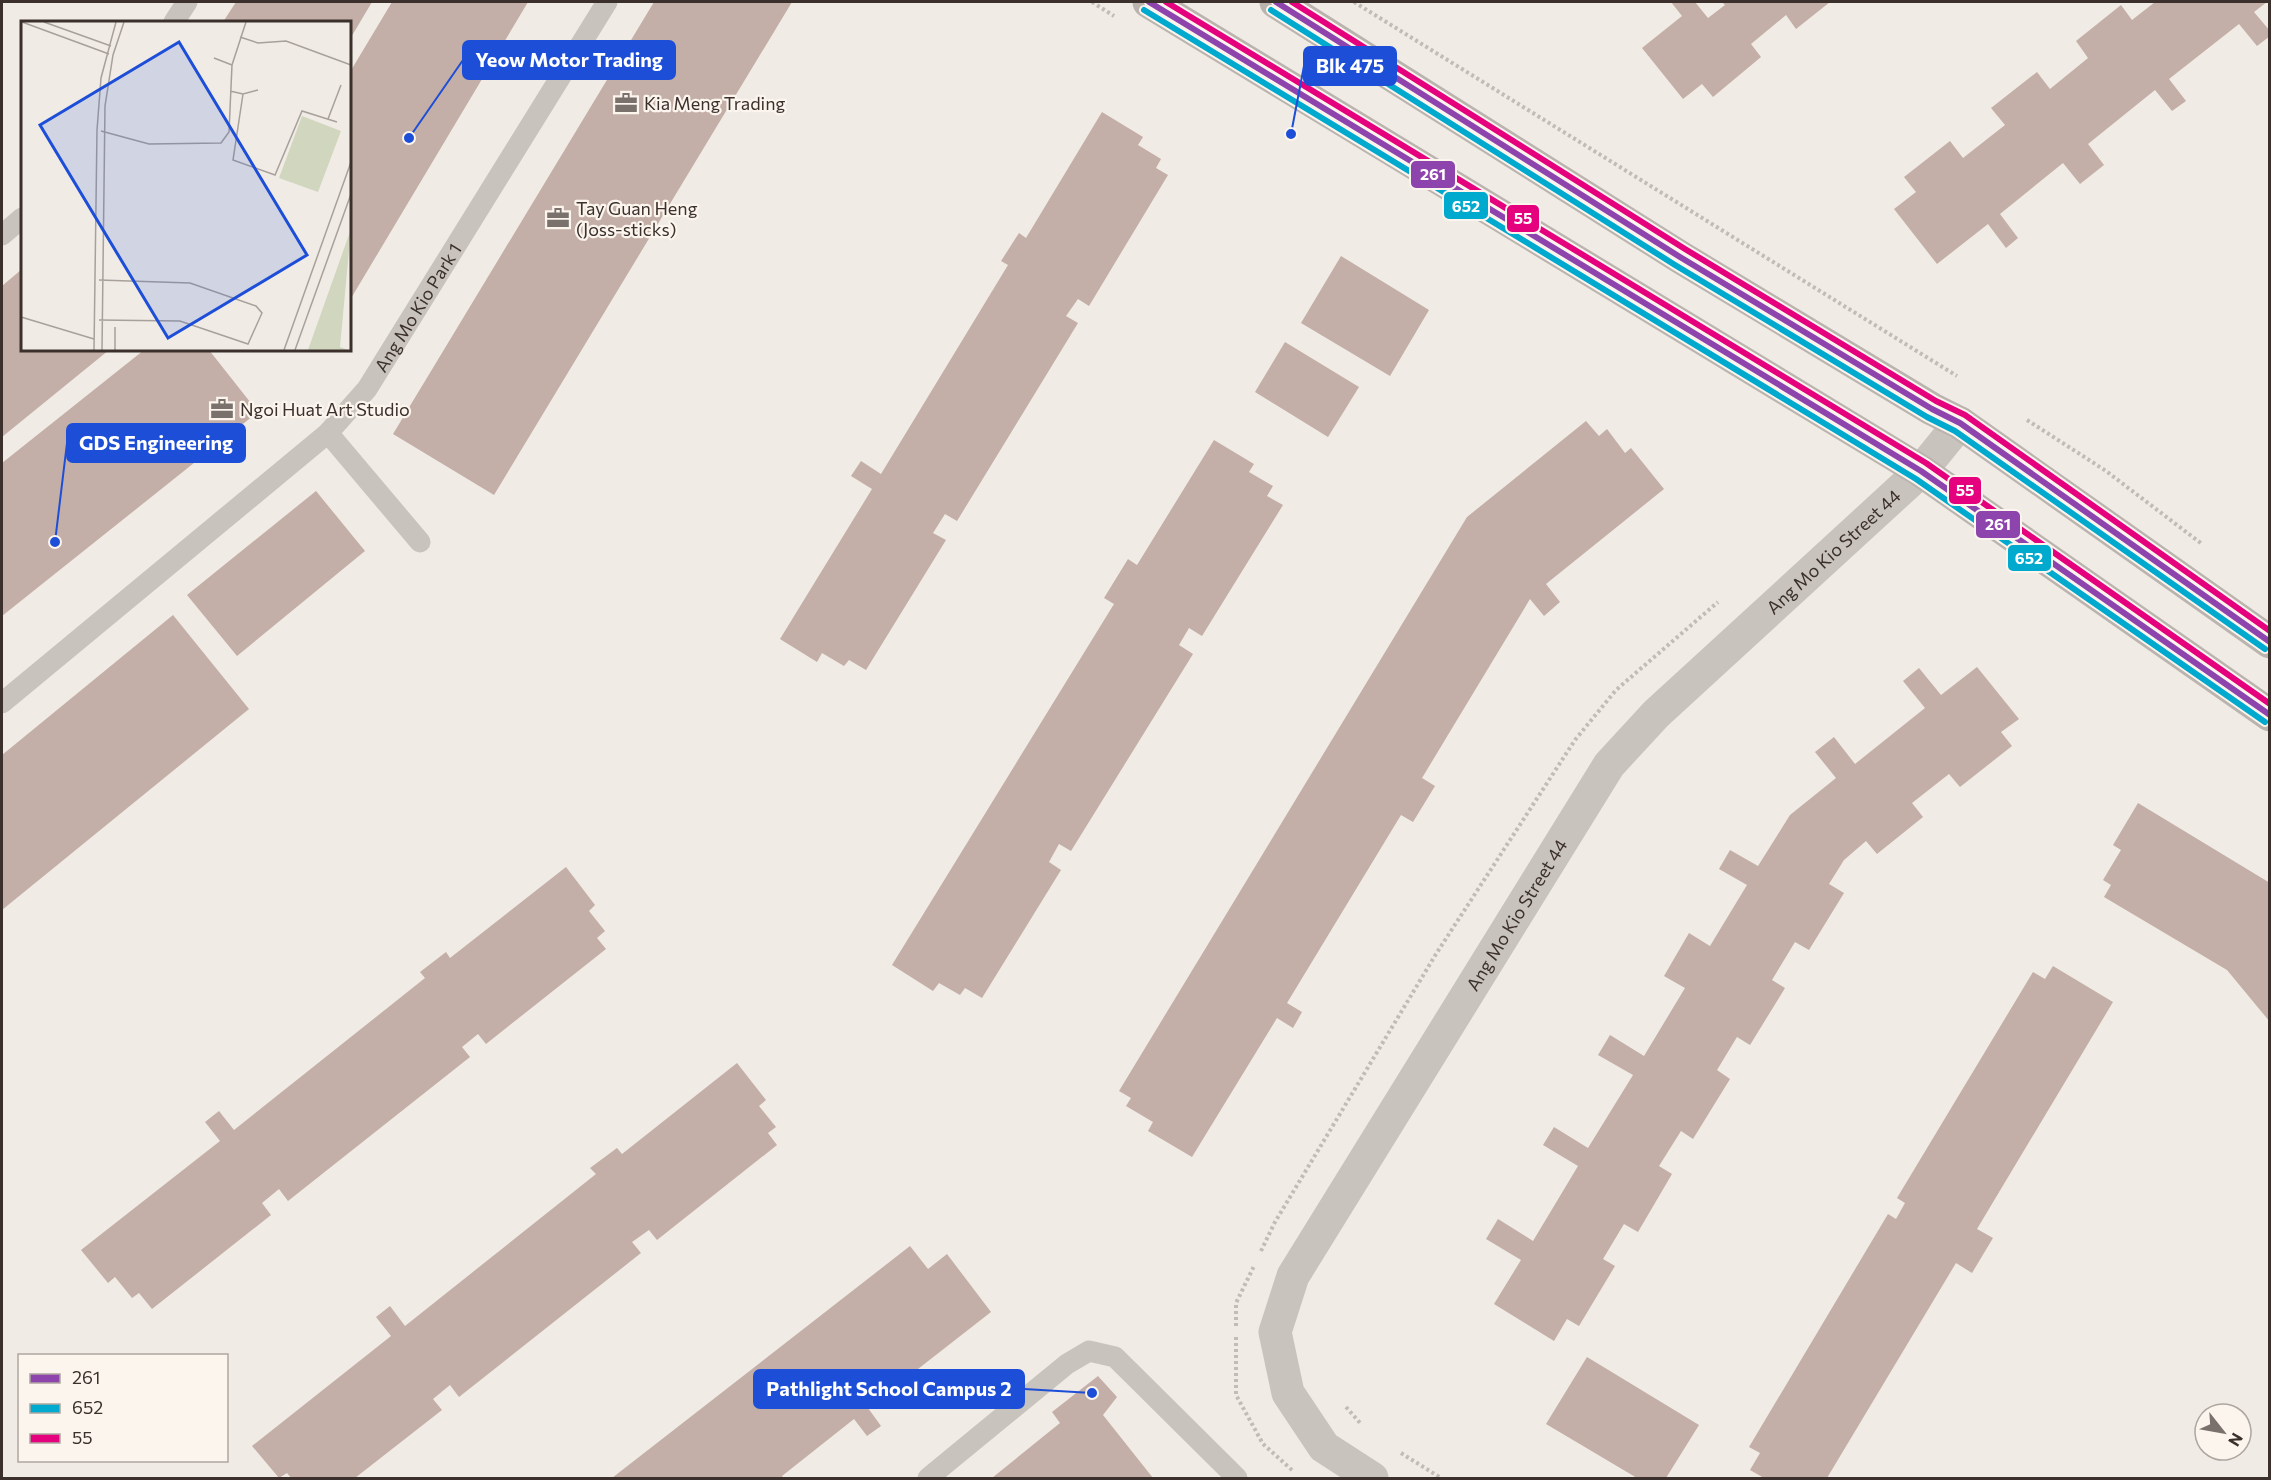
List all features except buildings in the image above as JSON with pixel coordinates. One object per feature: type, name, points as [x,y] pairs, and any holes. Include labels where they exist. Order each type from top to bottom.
[{"type":"main road","points":[[1149,2],[1921,471],[2270,715]]},
{"type":"main road","points":[[1276,2],[1680,256],[1932,409],[1960,423],[2270,642]]},
{"type":"street","name":"Ang Mo Kio Street 44","points":[[1372,1479],[1324,1447],[1288,1393],[1275,1332],[1293,1276],[1609,765],[1656,714],[1921,471],[1960,423]]},
{"type":"lane","points":[[175,21],[187,2]]},
{"type":"lane","name":"Ang Mo Kio Park 1","points":[[2,703],[328,433],[367,389],[607,2]]},
{"type":"lane","points":[[2,235],[21,219]]},
{"type":"lane","points":[[328,433],[420,542]]},
{"type":"lane","points":[[928,1479],[1067,1364],[1089,1351],[1114,1358],[1237,1479]]},
{"type":"path","points":[[1354,2],[1965,381]]},
{"type":"path","points":[[2025,420],[2106,471],[2208,549]]},
{"type":"path","points":[[1338,1399],[1367,1430]]},
{"type":"path","points":[[1395,1448],[1441,1479]]},
{"type":"transit line","name":"261","points":[[1149,2],[1921,471],[2270,715]]},
{"type":"transit line","name":"55","points":[[1166,2],[1926,463],[2270,704]]},
{"type":"transit line","name":"261","points":[[1276,2],[1680,257],[1932,409],[1960,423],[2270,642]]},
{"type":"transit line","name":"55","points":[[1292,2],[1685,249],[1936,401],[1965,415],[2270,631]]},
{"type":"transit line","name":"652","points":[[1144,10],[1916,479],[2265,722]]},
{"type":"transit line","name":"652","points":[[1271,10],[1675,265],[1927,417],[1955,431],[2265,649]]},
{"type":"place","name":"Kia Meng Trading","points":[[626,103]]},
{"type":"place","name":"Blk 475","points":[[1291,134]]},
{"type":"place","name":"Yeow Motor Trading","points":[[409,138]]},
{"type":"place","name":"Tay Guan Heng (Joss-sticks)","points":[[558,218]]},
{"type":"place","name":"Ngoi Huat Art Studio","points":[[222,409]]},
{"type":"place","name":"GDS Engineering","points":[[55,542]]},
{"type":"place","name":"Pathlight School Campus 2","points":[[1092,1393]]}]
